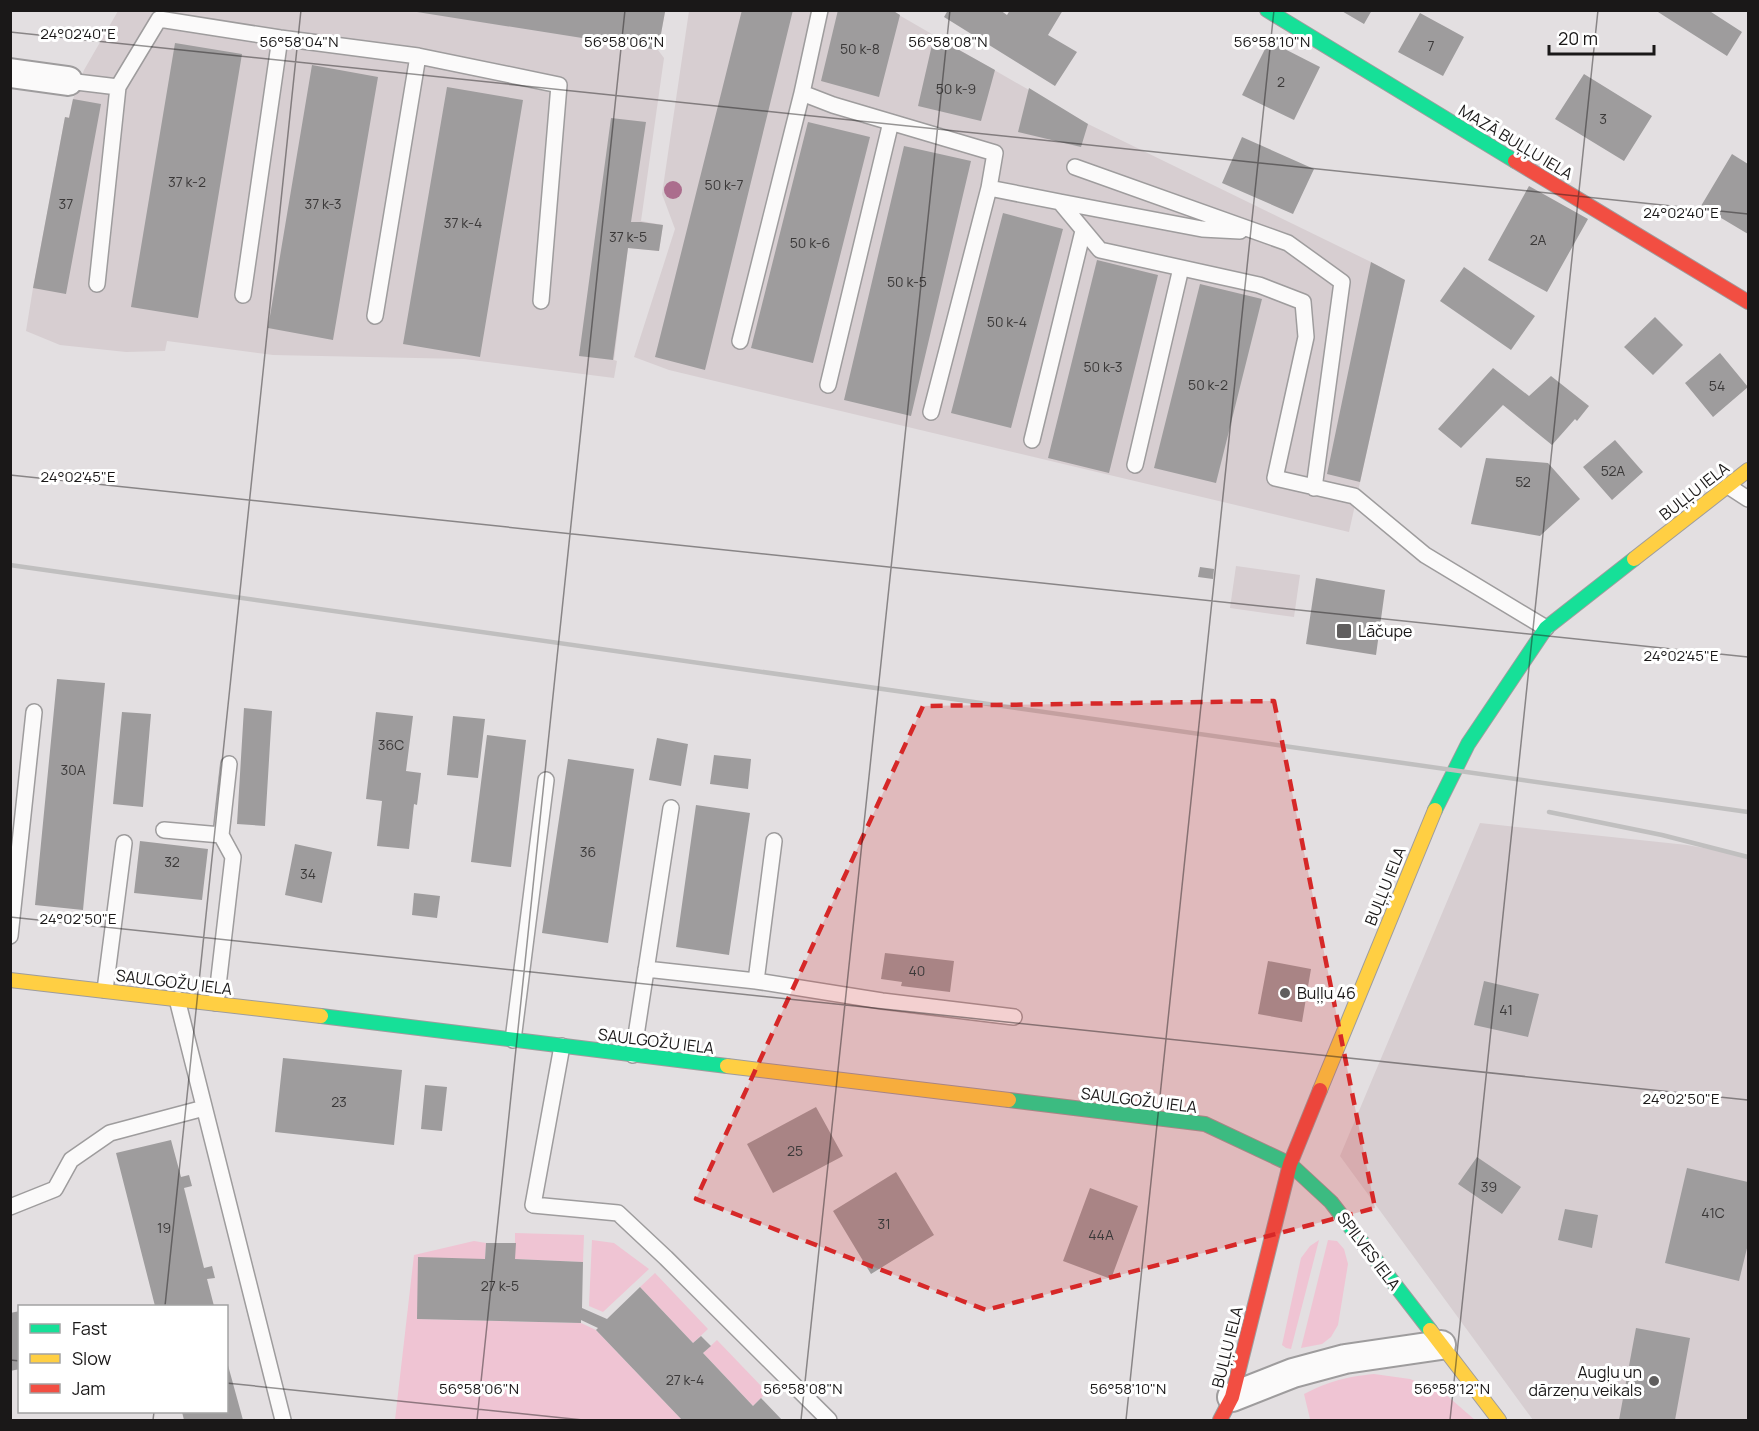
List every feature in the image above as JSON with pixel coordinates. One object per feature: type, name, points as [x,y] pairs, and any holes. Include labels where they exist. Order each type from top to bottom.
[{"type":"street","name":"MAZĀ BUĻĻU IELA","points":[[1266,10],[1749,302]]},
{"type":"street","points":[[10,73],[68,81]]},
{"type":"street","name":"BUĻĻU IELA","points":[[1226,1409],[1290,1164],[1440,796],[1468,744],[1546,628],[1749,470]]},
{"type":"street","name":"SAULGOŽU IELA","points":[[10,980],[216,1003],[1205,1124],[1290,1164]]},
{"type":"street","name":"SPILVES IELA","points":[[1290,1164],[1331,1202],[1499,1420]]},
{"type":"street","points":[[1226,1409],[1293,1373],[1345,1359],[1441,1346]]},
{"type":"lane","points":[[740,341],[802,93],[820,10]]},
{"type":"lane","points":[[97,285],[118,87],[159,19],[418,56],[559,85],[541,301]]},
{"type":"lane","points":[[243,295],[280,38]]},
{"type":"lane","points":[[375,316],[418,56]]},
{"type":"lane","points":[[68,81],[118,87]]},
{"type":"lane","points":[[802,93],[833,105],[995,153],[989,188],[932,412]]},
{"type":"lane","points":[[828,385],[891,122]]},
{"type":"lane","points":[[1075,167],[1288,243],[1342,282],[1314,488]]},
{"type":"lane","points":[[989,188],[1202,228],[1261,233]]},
{"type":"lane","points":[[1060,202],[1100,250],[1260,285],[1303,302],[1306,337],[1275,478],[1354,496],[1425,555],[1546,628]]},
{"type":"lane","points":[[1032,440],[1083,231]]},
{"type":"lane","points":[[1136,465],[1181,268]]},
{"type":"lane","points":[[1728,486],[1749,499]]},
{"type":"lane","points":[[10,936],[34,712]]},
{"type":"lane","points":[[216,1003],[233,857],[221,835],[229,764]]},
{"type":"lane","points":[[513,1040],[546,780]]},
{"type":"lane","points":[[633,1055],[671,808]]},
{"type":"lane","points":[[164,830],[221,835]]},
{"type":"lane","points":[[756,981],[774,841]]},
{"type":"lane","points":[[105,990],[124,843]]},
{"type":"lane","points":[[646,969],[756,981],[882,1001],[1014,1017]]},
{"type":"lane","points":[[177,999],[283,1420]]},
{"type":"lane","points":[[562,1046],[533,1205],[618,1213],[829,1420]]},
{"type":"lane","points":[[10,1207],[55,1189],[71,1160],[110,1133],[204,1108]]},
{"type":"highlighted area","points":[[1274,701],[1375,1208],[986,1310],[696,1199],[923,706]]},
{"type":"shaded area","points":[[658,10],[665,12],[658,50],[664,58],[641,221],[663,225],[659,251],[628,248],[614,360],[617,361],[614,378],[464,359],[273,355],[167,341],[165,351],[126,352],[60,345],[26,331],[65,117],[69,117],[84,70],[118,11]]},
{"type":"shaded area","points":[[689,11],[892,11],[1088,124],[1405,280],[1349,532],[669,370],[634,357],[675,229],[662,194]]},
{"type":"shaded area","points":[[1236,566],[1300,575],[1294,617],[1230,608]]},
{"type":"shaded area","points":[[1480,823],[1687,845],[1748,856],[1748,1420],[1533,1420],[1340,1156]]},
{"type":"shaded area","points":[[515,1233],[584,1235],[583,1262],[515,1259]]},
{"type":"shaded area","points":[[592,1240],[614,1243],[649,1269],[603,1312],[589,1306]]},
{"type":"shaded area","points":[[1319,1240],[1291,1349],[1286,1348],[1282,1345],[1301,1258],[1310,1246]]},
{"type":"shaded area","points":[[1328,1240],[1337,1241],[1344,1249],[1348,1264],[1338,1325],[1331,1337],[1322,1344],[1301,1348]]},
{"type":"shaded area","points":[[474,1241],[486,1243],[485,1259],[417,1319],[581,1323],[596,1330],[682,1420],[395,1420],[414,1255]]},
{"type":"shaded area","points":[[655,1273],[708,1329],[693,1343],[640,1287]]},
{"type":"shaded area","points":[[717,1340],[767,1392],[753,1406],[703,1353]]},
{"type":"shaded area","points":[[1374,1374],[1410,1379],[1444,1393],[1475,1420],[1310,1419],[1304,1394],[1338,1380]]},
{"type":"building","points":[[417,10],[658,10],[665,12],[658,50],[417,12]]},
{"type":"building","points":[[742,10],[793,10],[705,370],[655,357]]},
{"type":"building","points":[[838,10],[892,10],[900,15],[879,97],[821,81]]},
{"type":"building","points":[[948,10],[1000,10],[1007,15],[1010,10],[1063,10],[1048,35],[1077,52],[1055,86],[944,17]]},
{"type":"building","points":[[1340,10],[1372,10],[1364,24]]},
{"type":"building","points":[[1660,10],[1708,10],[1742,32],[1727,56],[1658,12]]},
{"type":"building","points":[[1420,13],[1464,37],[1443,76],[1398,52]]},
{"type":"building","points":[[934,36],[995,70],[981,121],[918,106]]},
{"type":"building","points":[[1269,41],[1320,67],[1294,120],[1242,95]]},
{"type":"building","points":[[175,43],[242,54],[198,318],[131,307]]},
{"type":"building","points":[[312,65],[378,77],[333,340],[268,328]]},
{"type":"building","points":[[1584,74],[1652,116],[1624,161],[1555,119]]},
{"type":"building","points":[[447,87],[523,100],[480,357],[403,344]]},
{"type":"building","points":[[1029,88],[1088,124],[1081,147],[1018,132]]},
{"type":"building","points":[[73,99],[101,104],[66,294],[33,288],[65,117],[69,118]]},
{"type":"building","points":[[611,118],[646,122],[631,222],[663,225],[659,251],[628,248],[613,360],[579,356]]},
{"type":"building","points":[[808,122],[870,137],[813,363],[751,348]]},
{"type":"building","points":[[1242,137],[1314,169],[1293,214],[1222,183]]},
{"type":"building","points":[[904,146],[971,161],[911,416],[844,400]]},
{"type":"building","points":[[1732,154],[1748,164],[1748,234],[1701,206]]},
{"type":"building","points":[[1529,186],[1588,219],[1547,292],[1488,260]]},
{"type":"building","points":[[1003,213],[1063,229],[1011,428],[951,413]]},
{"type":"building","points":[[1097,260],[1158,275],[1109,473],[1048,458]]},
{"type":"building","points":[[1371,262],[1405,280],[1360,482],[1327,474]]},
{"type":"building","points":[[1464,267],[1535,316],[1511,350],[1440,301]]},
{"type":"building","points":[[1200,284],[1262,299],[1216,483],[1154,468]]},
{"type":"building","points":[[1655,317],[1683,345],[1653,375],[1624,347]]},
{"type":"building","points":[[1720,353],[1748,387],[1713,417],[1685,383]]},
{"type":"building","points":[[1493,368],[1529,396],[1551,376],[1589,406],[1552,445],[1503,405],[1461,448],[1438,429]]},
{"type":"building","points":[[1615,440],[1643,472],[1612,500],[1583,467]]},
{"type":"building","points":[[1486,458],[1548,463],[1580,499],[1540,536],[1471,524]]},
{"type":"building","points":[[1200,567],[1214,569],[1213,579],[1198,577]]},
{"type":"building","points":[[1316,578],[1385,590],[1376,655],[1306,644]]},
{"type":"building","points":[[57,679],[105,683],[83,910],[35,905]]},
{"type":"building","points":[[244,708],[272,711],[265,826],[237,824]]},
{"type":"building","points":[[122,712],[151,714],[143,807],[113,804]]},
{"type":"building","points":[[376,712],[413,716],[406,771],[421,773],[417,805],[414,804],[409,849],[377,846],[382,801],[366,799]]},
{"type":"building","points":[[453,716],[485,719],[478,778],[447,775]]},
{"type":"building","points":[[487,735],[526,740],[511,867],[471,862]]},
{"type":"building","points":[[657,738],[688,744],[681,786],[649,780]]},
{"type":"building","points":[[714,755],[751,759],[748,789],[710,784]]},
{"type":"building","points":[[568,759],[634,769],[608,943],[542,933]]},
{"type":"building","points":[[696,805],[750,813],[729,955],[676,947]]},
{"type":"building","points":[[140,841],[208,849],[202,900],[134,893]]},
{"type":"building","points":[[295,844],[332,852],[322,903],[285,895]]},
{"type":"building","points":[[414,893],[440,896],[437,918],[412,915]]},
{"type":"building","points":[[885,953],[954,961],[950,992],[901,986],[902,982],[881,979]]},
{"type":"building","points":[[1268,961],[1311,969],[1302,1022],[1258,1014]]},
{"type":"building","points":[[1484,981],[1539,994],[1528,1037],[1474,1025]]},
{"type":"building","points":[[283,1058],[402,1070],[394,1145],[275,1132]]},
{"type":"building","points":[[425,1085],[447,1087],[442,1131],[421,1129]]},
{"type":"building","points":[[816,1107],[843,1156],[773,1193],[747,1144]]},
{"type":"building","points":[[171,1140],[181,1177],[189,1175],[192,1186],[184,1188],[204,1268],[212,1266],[215,1278],[207,1279],[214,1305],[155,1305],[116,1153]]},
{"type":"building","points":[[1477,1157],[1521,1187],[1502,1214],[1458,1184]]},
{"type":"building","points":[[1687,1168],[1748,1182],[1748,1244],[1739,1281],[1665,1263]]},
{"type":"building","points":[[896,1172],[934,1235],[871,1274],[833,1211]]},
{"type":"building","points":[[1090,1188],[1138,1206],[1111,1279],[1063,1261]]},
{"type":"building","points":[[1565,1209],[1598,1215],[1592,1248],[1558,1240]]},
{"type":"building","points":[[486,1243],[516,1243],[515,1259],[583,1262],[582,1308],[607,1319],[640,1287],[693,1343],[701,1336],[711,1346],[703,1353],[753,1406],[761,1398],[782,1420],[682,1420],[596,1330],[598,1328],[581,1320],[581,1323],[417,1319],[418,1257],[485,1259]]},
{"type":"building","points":[[18,1311],[18,1369],[10,1371],[10,1313]]},
{"type":"building","points":[[1636,1328],[1690,1338],[1675,1420],[1619,1420]]},
{"type":"building","points":[[228,1365],[243,1420],[184,1420],[182,1413],[228,1413]]},
{"type":"railway","points":[[10,565],[1748,812]]},
{"type":"railway","points":[[1549,812],[1662,835],[1748,857]]},
{"type":"traffic: fast","points":[[1267,10],[1515,161]]},
{"type":"traffic: fast","points":[[1435,810],[1468,744],[1546,628],[1634,559]]},
{"type":"traffic: fast","points":[[321,1016],[727,1066]]},
{"type":"traffic: fast","points":[[1009,1100],[1205,1124],[1290,1164],[1331,1202],[1430,1330]]},
{"type":"traffic: slow","points":[[1634,559],[1748,470]]},
{"type":"traffic: slow","points":[[1320,1090],[1435,810]]},
{"type":"traffic: slow","points":[[10,980],[321,1016]]},
{"type":"traffic: slow","points":[[727,1066],[1009,1100]]},
{"type":"traffic: slow","points":[[1430,1330],[1499,1420]]},
{"type":"traffic: jam","points":[[1515,161],[1748,302]]},
{"type":"traffic: jam","points":[[1220,1420],[1232,1397],[1290,1164],[1320,1090]]},
{"type":"place","name":"Lāčupe","points":[[1344,631]]},
{"type":"place","name":"Buļļu 46","points":[[1285,993]]},
{"type":"place","name":"Augļu un dārzeņu veikals","points":[[1654,1381]]}]
